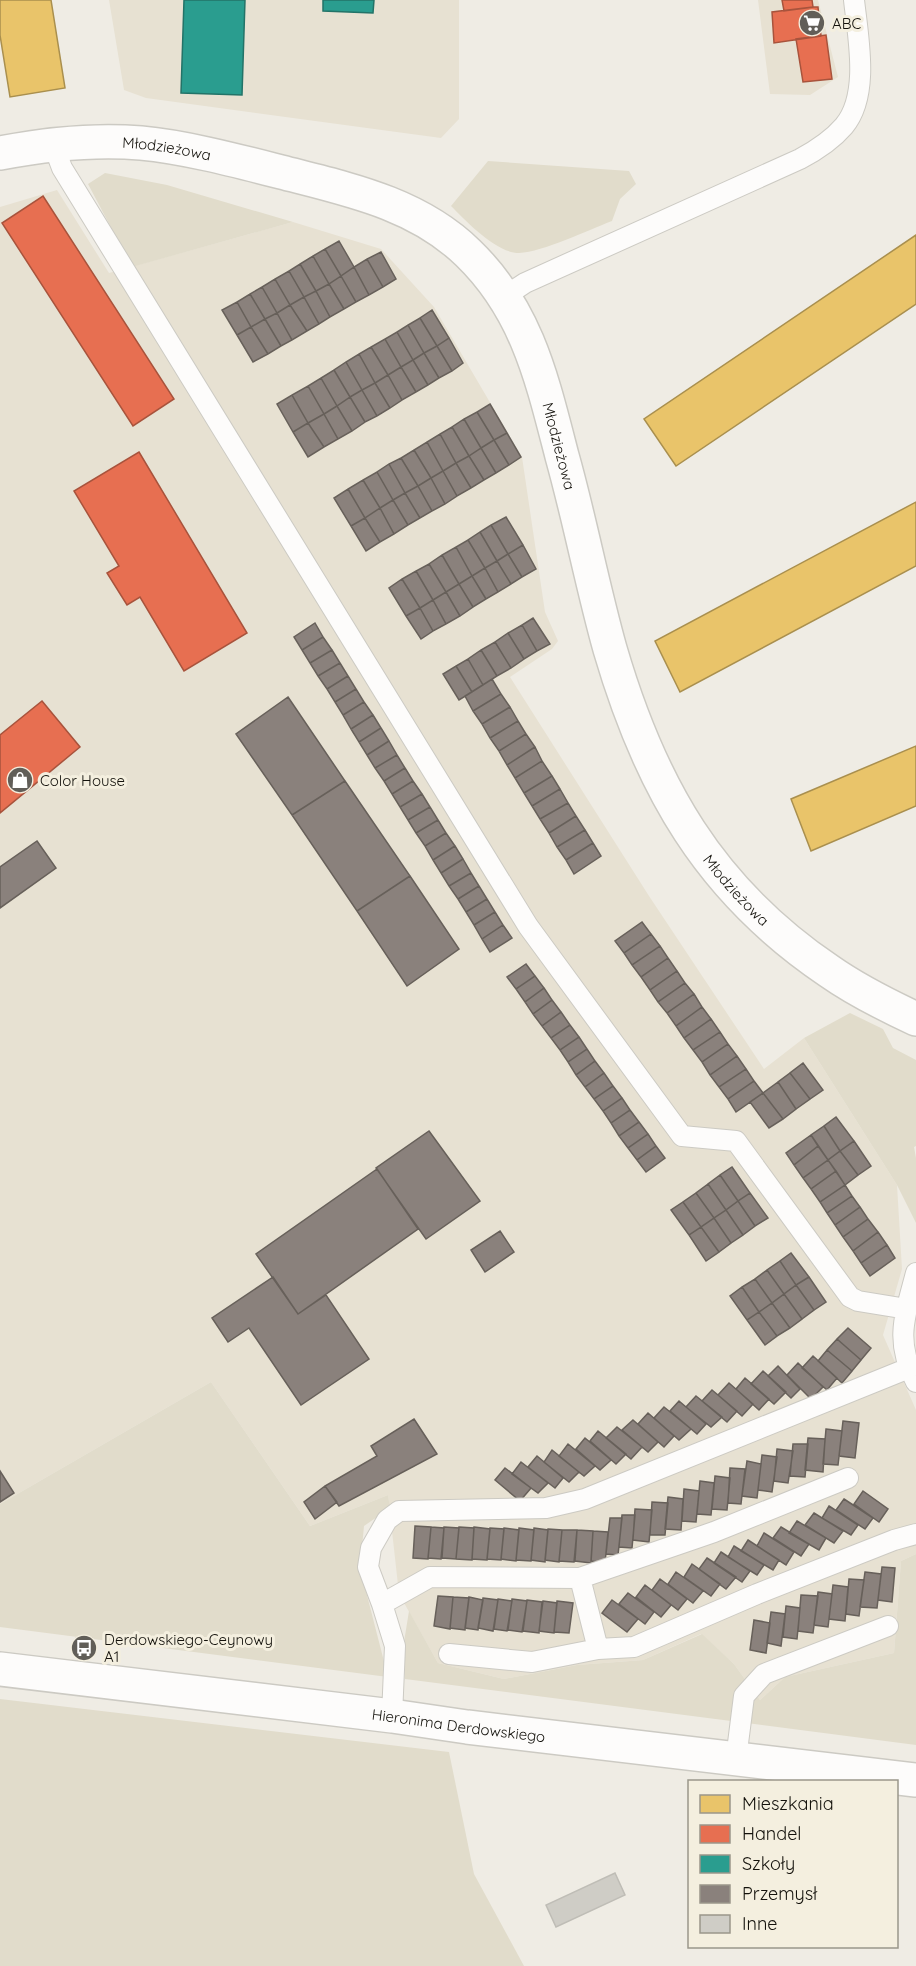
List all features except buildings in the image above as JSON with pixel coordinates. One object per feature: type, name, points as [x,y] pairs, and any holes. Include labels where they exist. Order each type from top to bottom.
[{"type":"street","name":"Młodzieżowa","points":[[0,153],[53,144],[109,141],[145,143],[268,169],[362,193],[395,205],[442,232],[472,257],[486,272],[516,315],[542,379],[611,653],[636,728],[665,792],[706,857],[755,913],[831,974],[916,1019]]},
{"type":"street","name":"Hieronima Derdowskiego","points":[[0,1669],[916,1780]]},
{"type":"lane","points":[[504,297],[525,283],[801,159],[833,138],[853,112],[858,94],[860,50],[854,0]]},
{"type":"lane","points":[[53,144],[62,168],[522,916],[605,1031],[682,1136],[736,1141],[850,1297],[858,1301],[907,1309]]},
{"type":"lane","points":[[392,1716],[394,1646],[368,1567],[371,1548],[387,1520],[399,1511],[546,1508],[585,1499],[913,1375],[903,1344],[902,1333],[916,1273]]},
{"type":"lane","points":[[382,1604],[430,1577],[580,1578],[714,1532],[848,1478]]},
{"type":"lane","points":[[449,1654],[532,1662],[598,1649],[634,1647],[757,1594],[894,1540],[916,1534]]},
{"type":"lane","points":[[580,1578],[598,1649]]},
{"type":"lane","points":[[736,1759],[744,1696],[764,1674],[888,1626]]},
{"type":"shaded area","points":[[109,0],[459,0],[459,119],[441,138],[146,98],[124,90]]},
{"type":"shaded area","points":[[758,0],[818,0],[838,77],[810,95],[770,94]]},
{"type":"shaded area","points":[[488,161],[629,171],[636,184],[620,199],[612,221],[553,245],[529,252],[510,252],[491,242],[451,206]]},
{"type":"shaded area","points":[[105,173],[167,185],[293,222],[132,267],[88,184]]},
{"type":"shaded area","points":[[57,190],[109,273],[293,222],[381,249],[434,307],[522,457],[545,612],[558,641],[552,649],[510,677],[649,896],[764,1069],[804,1038],[897,1185],[902,1269],[883,1335],[916,1410],[916,1554],[901,1561],[894,1653],[785,1677],[760,1700],[734,1664],[701,1634],[643,1660],[577,1665],[504,1679],[438,1663],[399,1594],[388,1495],[310,1526],[211,1382],[0,1504],[0,207]]},
{"type":"shaded area","points":[[850,1013],[883,1029],[893,1048],[916,1060],[916,1146],[914,1147],[916,1223],[897,1185],[804,1038]]},
{"type":"shaded area","points":[[211,1382],[310,1526],[388,1495],[390,1508],[364,1526],[360,1568],[388,1677],[0,1627],[0,1504]]},
{"type":"shaded area","points":[[916,1554],[916,1745],[405,1679],[404,1642],[409,1611],[438,1663],[504,1679],[577,1665],[643,1660],[702,1634],[734,1664],[760,1700],[785,1677],[894,1653],[901,1561]]},
{"type":"shaded area","points":[[0,1699],[449,1752],[474,1874],[524,1966],[0,1966]]},
{"type":"place","name":"ABC","points":[[812,23]]},
{"type":"place","name":"Color House","points":[[20,780]]},
{"type":"place","name":"Derdowskiego-Ceynowy A1","points":[[84,1648]]}]
